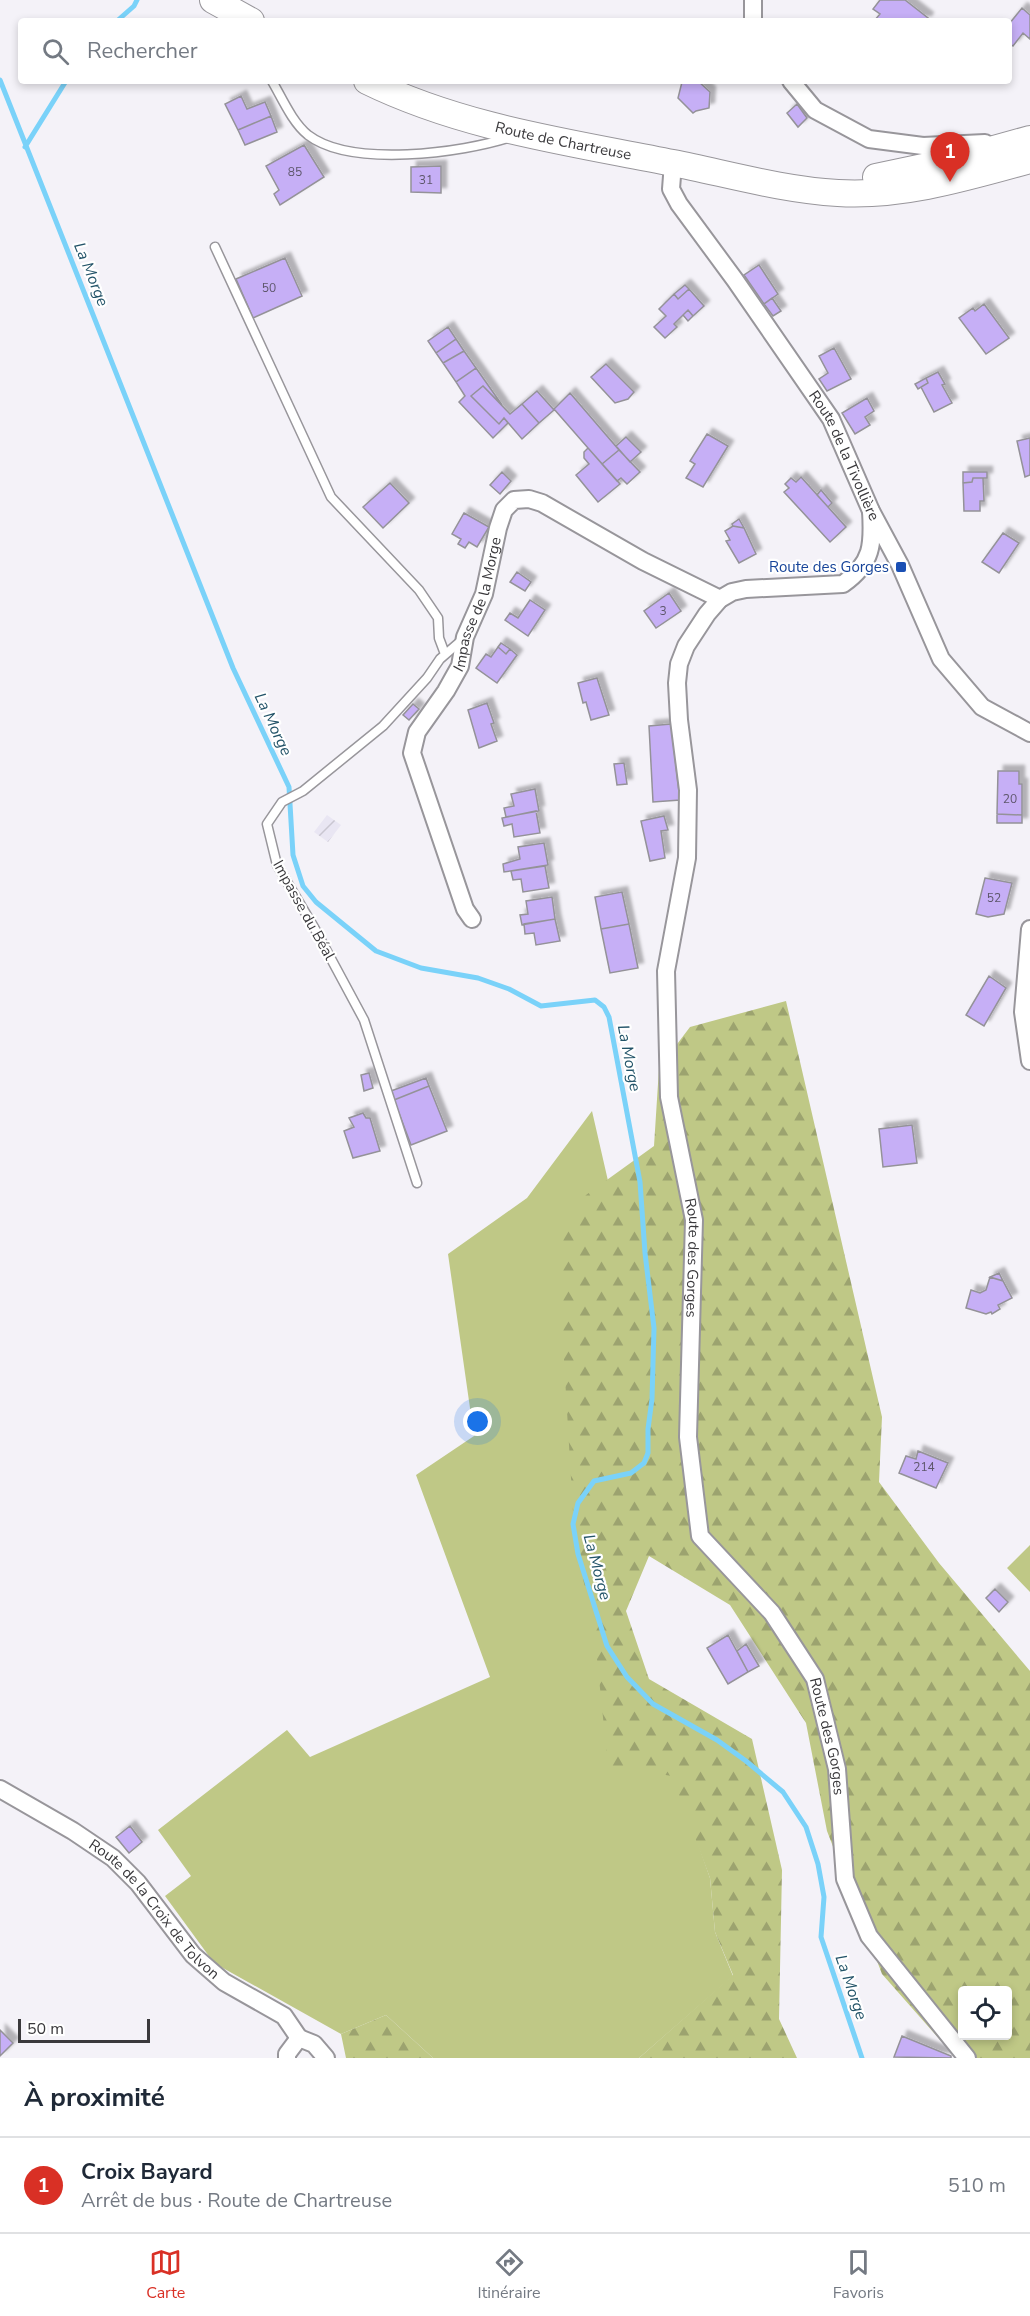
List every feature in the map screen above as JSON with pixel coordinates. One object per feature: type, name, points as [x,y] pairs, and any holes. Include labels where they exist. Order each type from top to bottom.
[{"type":"main road","name":"Route de Chartreuse","points":[[374,84],[444,112],[520,134],[764,183],[837,181],[891,175],[1028,146]]},
{"type":"street","points":[[753,0],[753,18]]},
{"type":"street","points":[[793,84],[815,110],[869,139],[923,146],[1028,146]]},
{"type":"street","name":"Route de la Tivollière","points":[[673,163],[671,189],[675,196],[831,419],[871,511],[901,567],[940,658],[982,707],[1030,733]]},
{"type":"street","name":"Impasse de la Morge","points":[[472,919],[465,909],[412,753],[417,732],[460,666],[465,637],[484,594],[504,510],[514,500],[529,499],[542,503],[643,561],[720,599]]},
{"type":"street","points":[[720,599],[732,592],[746,589],[843,584],[855,575],[869,553],[873,541],[871,511]]},
{"type":"street","name":"Route des Gorges","points":[[720,599],[696,630],[679,664],[677,682],[679,720],[688,790],[687,858],[666,971],[669,1097],[694,1220],[688,1437],[700,1536],[772,1613],[815,1679],[837,1769],[845,1879],[869,1936],[967,2058]]},
{"type":"street","points":[[1030,929],[1023,1012],[1030,1061]]},
{"type":"street","name":"Route de la Croix de Tolvon","points":[[0,1789],[73,1831],[113,1858],[138,1882],[193,1955],[224,1982],[284,2016],[299,2038],[314,2044],[326,2058]]},
{"type":"street","points":[[286,2058],[299,2038]]},
{"type":"lane","points":[[274,84],[294,118],[307,134],[327,146],[345,151],[411,154],[490,144],[520,134]]},
{"type":"lane","points":[[215,247],[331,496],[419,590],[438,618],[439,638],[445,654]]},
{"type":"lane","name":"Impasse du Béal","points":[[417,1183],[364,1020],[315,929],[277,865],[267,824],[282,802],[303,791],[383,726],[428,678],[445,654],[465,637]]},
{"type":"shaded area","points":[[327,815],[341,825],[328,842],[314,832]]},
{"type":"green space","points":[[786,1001],[882,1417],[879,1482],[939,1563],[1030,1671],[1030,2058],[956,2058],[882,1974],[827,1831],[806,1723],[730,1605],[649,1556],[626,1611],[649,1679],[752,1739],[782,1870],[779,2019],[797,2058],[639,2058],[733,1975],[715,1932],[710,1878],[672,1776],[608,1766],[593,1620],[575,1546],[557,1242],[586,1195],[654,1146],[659,1068],[690,1027]]},
{"type":"green space","points":[[592,1111],[614,1207],[571,1479],[710,1878],[715,1932],[733,1976],[639,2058],[433,2058],[386,2015],[341,2034],[214,1963],[165,1896],[191,1876],[158,1830],[287,1730],[310,1757],[490,1677],[416,1475],[474,1436],[448,1254],[527,1198]]},
{"type":"green space","points":[[1030,1545],[1030,1592],[1007,1568]]},
{"type":"green space","points":[[386,2015],[433,2058],[346,2058],[341,2034]]},
{"type":"building","points":[[880,0],[905,0],[928,18],[877,18],[880,14],[873,9]]},
{"type":"building","points":[[1022,8],[1030,15],[1030,39],[1023,33],[1012,45],[1012,20]]},
{"type":"building","points":[[682,84],[701,84],[710,92],[709,108],[693,113],[678,98]]},
{"type":"building","points":[[241,96],[247,109],[265,102],[271,116],[238,130],[225,104]]},
{"type":"building","points":[[797,104],[807,118],[798,127],[787,113]]},
{"type":"building","points":[[271,116],[277,132],[245,145],[238,130]]},
{"type":"building","points":[[304,145],[324,177],[280,205],[274,194],[279,190],[266,166]]},
{"type":"building","points":[[441,166],[441,193],[411,192],[411,167]]},
{"type":"building","points":[[285,258],[302,296],[253,318],[236,279]]},
{"type":"building","points":[[759,265],[778,294],[764,304],[744,275]]},
{"type":"building","points":[[685,285],[689,289],[678,299],[674,294]]},
{"type":"building","points":[[689,289],[704,306],[693,316],[688,310],[674,324],[677,327],[665,338],[654,327],[666,316],[659,309],[674,294],[678,299]]},
{"type":"building","points":[[772,298],[781,311],[773,316],[764,304]]},
{"type":"building","points":[[984,304],[1009,338],[986,354],[959,318],[973,308],[975,311]]},
{"type":"building","points":[[688,310],[693,316],[688,321],[683,315]]},
{"type":"building","points":[[448,327],[456,339],[436,353],[428,341]]},
{"type":"building","points":[[456,339],[464,351],[443,363],[436,353]]},
{"type":"building","points":[[834,348],[851,379],[827,391],[819,379],[828,373],[819,356]]},
{"type":"building","points":[[464,351],[476,368],[456,382],[443,363]]},
{"type":"building","points":[[606,364],[634,392],[628,399],[615,403],[591,377]]},
{"type":"building","points":[[476,368],[502,405],[483,386],[471,396],[499,424],[504,418],[508,423],[493,438],[459,402],[465,396],[456,382]]},
{"type":"building","points":[[938,372],[952,403],[934,412],[921,387],[928,383],[926,378]]},
{"type":"building","points":[[926,378],[928,383],[918,389],[915,384]]},
{"type":"building","points":[[483,386],[510,414],[522,404],[539,423],[522,439],[504,418],[499,424],[471,396]]},
{"type":"building","points":[[537,391],[554,410],[539,423],[522,404]]},
{"type":"building","points":[[570,393],[619,450],[602,464],[554,409]]},
{"type":"building","points":[[867,398],[874,411],[865,417],[870,425],[855,434],[842,413]]},
{"type":"building","points":[[707,434],[728,446],[703,487],[686,478],[695,464],[690,461]]},
{"type":"building","points":[[626,437],[641,452],[630,462],[616,446]]},
{"type":"building","points":[[1030,438],[1030,475],[1025,477],[1017,441]]},
{"type":"building","points":[[588,448],[620,484],[598,502],[576,475],[589,464],[584,458],[584,452]]},
{"type":"building","points":[[619,450],[640,472],[627,484],[621,478],[617,481],[602,464]]},
{"type":"building","points":[[502,472],[511,481],[500,494],[490,485]]},
{"type":"building","points":[[963,472],[987,472],[987,478],[973,478],[972,482],[963,483]]},
{"type":"building","points":[[801,477],[846,527],[830,542],[784,492],[789,488],[785,484],[791,478],[796,482]]},
{"type":"building","points":[[973,478],[983,478],[984,501],[980,501],[980,511],[964,511],[963,483],[972,482]]},
{"type":"building","points":[[390,483],[409,503],[383,528],[363,507]]},
{"type":"building","points":[[821,490],[832,503],[828,507],[817,495]]},
{"type":"building","points":[[464,513],[489,527],[477,547],[469,542],[465,548],[458,544],[461,539],[452,534]]},
{"type":"building","points":[[739,519],[744,528],[733,526],[732,524]]},
{"type":"building","points":[[733,526],[744,528],[756,554],[739,563],[726,541],[730,540],[725,531]]},
{"type":"building","points":[[1003,533],[1019,543],[999,573],[982,562]]},
{"type":"building","points":[[517,572],[531,582],[525,591],[510,582]]},
{"type":"building","points":[[669,593],[681,611],[656,628],[644,611]]},
{"type":"building","points":[[530,600],[545,610],[528,636],[505,620],[510,613],[518,618]]},
{"type":"building","points":[[501,643],[510,649],[506,654],[498,647]]},
{"type":"building","points":[[498,647],[506,654],[510,649],[517,655],[497,683],[476,668],[486,654],[491,657]]},
{"type":"building","points":[[597,678],[609,715],[591,720],[586,702],[583,703],[578,683]]},
{"type":"building","points":[[487,703],[497,741],[479,748],[468,710]]},
{"type":"building","points":[[413,704],[419,709],[409,720],[403,715]]},
{"type":"building","points":[[671,724],[680,800],[653,802],[649,726]]},
{"type":"building","points":[[624,763],[627,784],[617,785],[614,764]]},
{"type":"building","points":[[998,771],[1019,771],[1019,784],[1022,784],[1022,815],[997,814]]},
{"type":"building","points":[[535,789],[539,811],[506,817],[504,808],[514,806],[511,794]]},
{"type":"building","points":[[536,811],[540,833],[514,837],[512,824],[504,826],[502,818]]},
{"type":"building","points":[[997,814],[1022,815],[1022,823],[997,823]]},
{"type":"building","points":[[664,816],[668,830],[661,831],[665,858],[650,861],[641,821]]},
{"type":"building","points":[[544,843],[548,865],[504,872],[503,864],[520,859],[518,847]]},
{"type":"building","points":[[545,866],[549,888],[523,892],[521,879],[513,880],[511,871]]},
{"type":"building","points":[[985,878],[1012,883],[1004,914],[988,917],[976,914]]},
{"type":"building","points":[[622,892],[629,924],[601,929],[595,897]]},
{"type":"building","points":[[552,897],[555,919],[522,925],[520,915],[528,914],[526,901]]},
{"type":"building","points":[[555,919],[560,941],[536,945],[534,933],[525,934],[524,924]]},
{"type":"building","points":[[629,924],[638,968],[610,973],[601,929]]},
{"type":"building","points":[[989,976],[1006,988],[984,1026],[966,1015]]},
{"type":"building","points":[[369,1073],[373,1088],[364,1091],[361,1075]]},
{"type":"building","points":[[426,1078],[429,1086],[394,1100],[391,1091]]},
{"type":"building","points":[[429,1086],[447,1131],[411,1145],[394,1100]]},
{"type":"building","points":[[363,1113],[366,1118],[370,1118],[380,1151],[353,1158],[344,1131],[354,1127],[349,1118]]},
{"type":"building","points":[[912,1125],[917,1163],[883,1167],[879,1129]]},
{"type":"building","points":[[999,1273],[1003,1281],[990,1277]]},
{"type":"building","points":[[990,1277],[1003,1281],[1012,1298],[998,1305],[1000,1309],[992,1314],[966,1308],[971,1290],[980,1293],[986,1290]]},
{"type":"building","points":[[918,1451],[948,1463],[936,1488],[899,1473],[906,1456],[916,1459]]},
{"type":"building","points":[[995,1589],[1008,1602],[999,1612],[986,1598]]},
{"type":"building","points":[[728,1635],[748,1672],[728,1684],[707,1648]]},
{"type":"building","points":[[746,1644],[759,1666],[748,1672],[737,1651]]},
{"type":"building","points":[[130,1826],[142,1842],[129,1853],[116,1837]]},
{"type":"building","points":[[0,2030],[13,2043],[0,2056]]},
{"type":"building","points":[[902,2036],[951,2056],[951,2058],[894,2057]]},
{"type":"waterway","points":[[120,18],[134,6],[137,0]]},
{"type":"waterway","name":"La Morge","points":[[0,80],[233,668],[289,787],[293,855],[303,886],[316,902],[376,951],[421,968],[478,978],[509,989],[541,1006],[595,1000],[604,1007],[609,1017],[640,1182],[654,1328],[652,1399],[648,1453],[644,1463],[631,1473],[594,1481],[578,1503],[573,1524],[578,1554],[607,1646],[627,1677],[653,1704],[717,1740],[783,1792],[806,1827],[818,1864],[824,1897],[821,1937],[862,2058]]},
{"type":"waterway","points":[[25,147],[64,84]]},
{"type":"place","name":"Croix Bayard","points":[[950,182]]},
{"type":"place","name":"Route des Gorges","points":[[901,567]]}]
